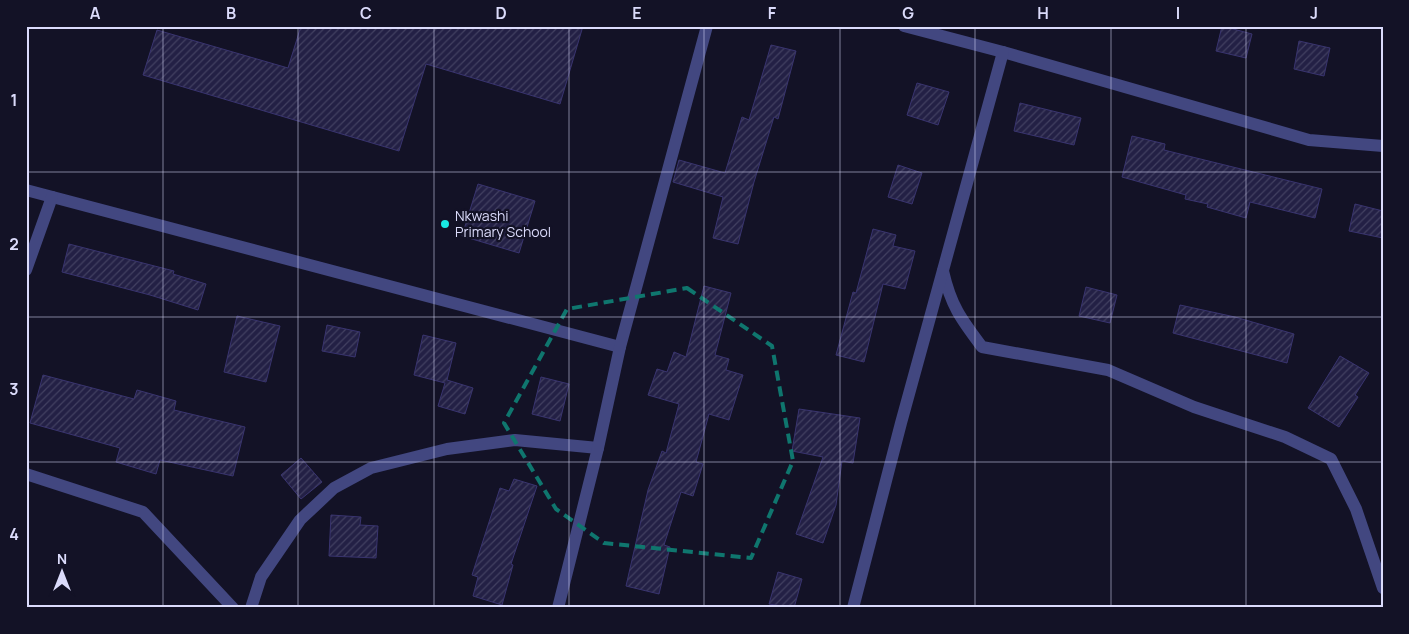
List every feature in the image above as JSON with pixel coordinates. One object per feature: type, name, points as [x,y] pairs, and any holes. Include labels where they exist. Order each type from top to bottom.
[{"type":"street","points":[[558,608],[598,448],[620,347],[707,26]]},
{"type":"street","points":[[904,26],[1004,52],[1309,140],[1383,146]]},
{"type":"street","points":[[853,608],[1004,52]]},
{"type":"street","points":[[26,190],[620,347]]},
{"type":"street","points":[[26,270],[52,197]]},
{"type":"street","points":[[943,271],[955,311],[982,347],[1108,370],[1194,407],[1285,437],[1331,459],[1356,509],[1383,588]]},
{"type":"street","points":[[251,608],[261,578],[300,520],[334,488],[371,468],[447,449],[514,440],[598,448]]},
{"type":"street","points":[[26,474],[143,512],[233,608]]},
{"type":"highlighted area","points":[[687,288],[772,346],[793,461],[751,558],[604,543],[556,509],[504,423],[567,309]]},
{"type":"building","points":[[301,26],[583,26],[560,104],[426,64],[399,151],[143,75],[157,30],[288,68]]},
{"type":"building","points":[[1222,26],[1252,34],[1246,58],[1216,51]]},
{"type":"building","points":[[1299,41],[1330,48],[1324,76],[1294,69]]},
{"type":"building","points":[[771,45],[796,51],[778,119],[774,117],[754,182],[738,244],[713,238],[723,197],[673,182],[679,160],[725,173],[742,117],[749,120]]},
{"type":"building","points":[[917,83],[949,92],[938,125],[907,115]]},
{"type":"building","points":[[1020,103],[1081,118],[1074,145],[1014,131]]},
{"type":"building","points":[[1132,136],[1165,144],[1164,150],[1322,189],[1315,218],[1250,202],[1246,218],[1207,207],[1208,204],[1185,199],[1186,195],[1122,177]]},
{"type":"building","points":[[898,165],[922,173],[912,204],[888,197]]},
{"type":"building","points":[[478,184],[535,201],[519,253],[462,236]]},
{"type":"building","points":[[1355,204],[1383,211],[1383,238],[1349,231]]},
{"type":"building","points":[[873,229],[896,235],[893,246],[915,251],[905,289],[883,284],[864,362],[836,355],[853,292],[856,293]]},
{"type":"building","points":[[69,244],[174,271],[173,274],[206,284],[198,310],[150,295],[62,272]]},
{"type":"building","points":[[704,286],[731,293],[715,355],[729,359],[726,370],[743,375],[729,420],[709,414],[696,462],[703,464],[693,496],[681,492],[664,545],[670,547],[659,594],[626,586],[648,490],[662,451],[666,453],[679,404],[648,395],[657,369],[667,372],[674,352],[686,357]]},
{"type":"building","points":[[1086,287],[1117,295],[1110,323],[1079,316]]},
{"type":"building","points":[[1180,305],[1235,317],[1294,334],[1287,363],[1173,333]]},
{"type":"building","points":[[237,316],[280,326],[266,382],[224,372]]},
{"type":"building","points":[[327,325],[360,332],[355,357],[322,351]]},
{"type":"building","points":[[423,335],[456,343],[447,380],[473,388],[465,414],[438,406],[445,383],[414,375]]},
{"type":"building","points":[[1340,356],[1369,373],[1355,395],[1358,397],[1339,427],[1308,408]]},
{"type":"building","points":[[43,375],[134,399],[137,390],[176,401],[174,410],[245,427],[233,476],[160,460],[156,474],[116,462],[120,448],[30,423]]},
{"type":"building","points":[[541,377],[569,384],[560,421],[532,414]]},
{"type":"building","points":[[799,409],[860,418],[853,463],[842,461],[836,505],[823,543],[796,534],[823,457],[792,451]]},
{"type":"building","points":[[301,458],[322,482],[301,499],[281,475]]},
{"type":"building","points":[[514,479],[537,486],[511,564],[513,565],[502,605],[473,596],[478,577],[472,575],[500,488],[509,491]]},
{"type":"building","points":[[331,515],[361,517],[360,525],[378,526],[376,558],[329,556]]},
{"type":"building","points":[[778,572],[802,579],[794,608],[769,604]]},
{"type":"place","name":"Nkwashi Primary School","points":[[445,224]]}]
